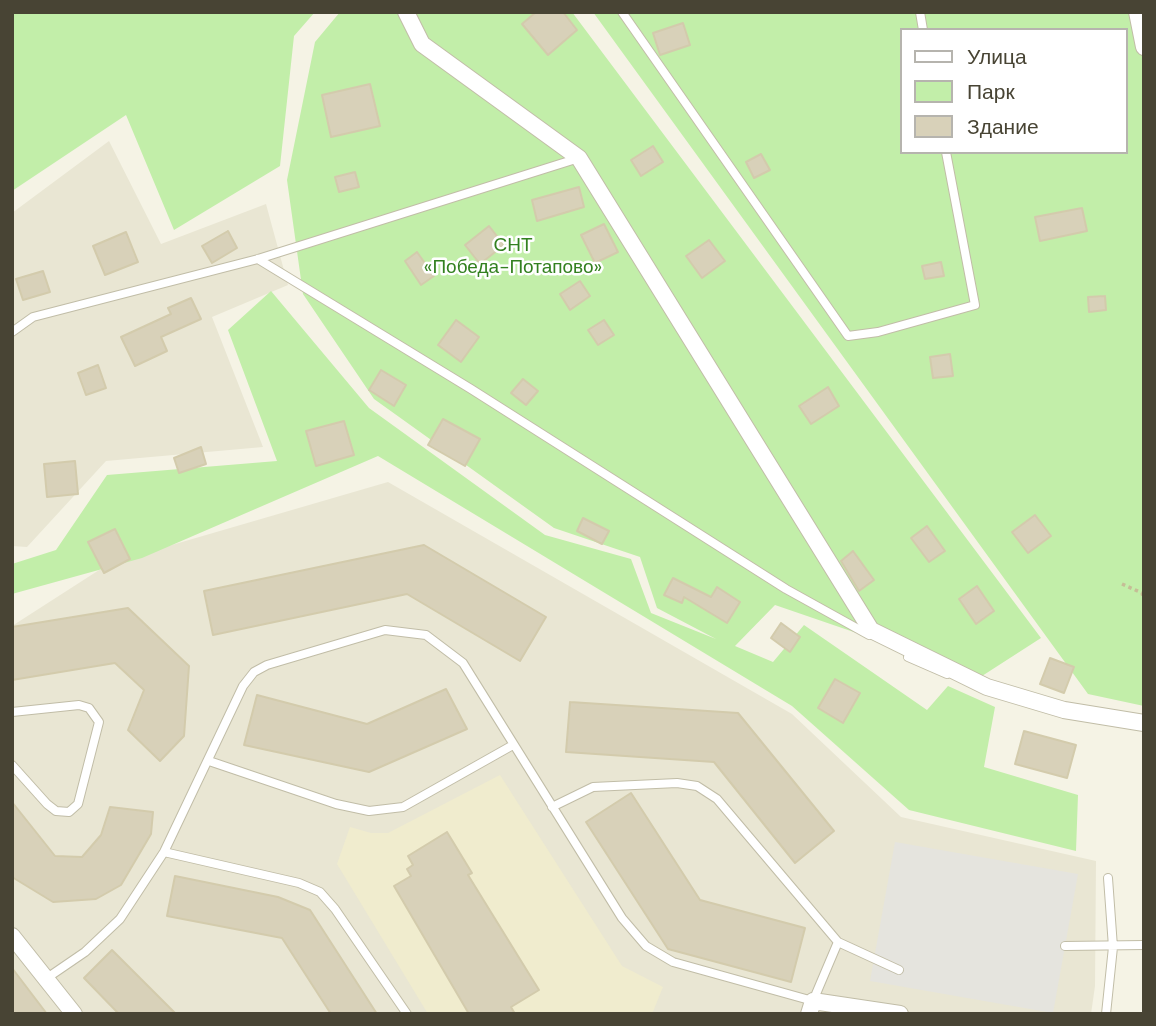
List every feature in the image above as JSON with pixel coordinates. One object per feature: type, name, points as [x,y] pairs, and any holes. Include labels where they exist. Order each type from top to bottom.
[{"type":"street","points":[[406,12],[422,44],[579,158],[871,631],[987,687],[1064,710],[1144,723]]},
{"type":"street","points":[[1140,18],[1144,47]]},
{"type":"street","points":[[12,936],[74,1014]]},
{"type":"street","points":[[811,1008],[900,1014]]},
{"type":"lane","points":[[622,12],[848,336],[878,332],[975,305],[946,154]]},
{"type":"lane","points":[[12,332],[33,317],[257,259],[579,158]]},
{"type":"lane","points":[[257,259],[471,389],[786,589],[932,670],[987,687]]},
{"type":"lane","points":[[47,978],[85,952],[120,919],[164,852],[243,686],[254,672],[267,665],[385,630],[426,635],[463,663],[622,918],[646,946],[673,962],[811,1008],[838,942]]},
{"type":"lane","points":[[12,712],[79,705],[89,708],[99,722],[78,804],[69,812],[56,811],[47,804],[12,765]]},
{"type":"lane","points":[[209,761],[336,804],[369,811],[403,807],[513,745]]},
{"type":"lane","points":[[552,807],[593,787],[677,783],[697,786],[717,799],[838,942],[899,970]]},
{"type":"lane","points":[[164,852],[299,883],[320,892],[335,909],[407,1014]]},
{"type":"lane","points":[[1106,1014],[1113,947],[1108,878]]},
{"type":"lane","points":[[1065,946],[1144,946]]},
{"type":"path","points":[[1122,584],[1142,593],[1144,600]]},
{"type":"shaded area","points":[[109,141],[161,244],[266,204],[288,285],[212,317],[263,447],[106,461],[27,547],[12,546],[12,213]]},
{"type":"shaded area","points":[[388,482],[792,714],[901,817],[1096,861],[1095,986],[1091,1014],[12,1014],[12,626],[110,563]]},
{"type":"shaded area","points":[[500,775],[622,966],[663,987],[652,1014],[428,1014],[337,864],[350,827],[371,833],[388,833]]},
{"type":"shaded area","points":[[895,842],[1078,874],[1053,1013],[870,981]]},
{"type":"green space","points":[[12,12],[315,12],[294,36],[280,166],[174,230],[126,115],[12,191]]},
{"type":"green space","name":"СНТ «Победа-Потапово»","points":[[340,12],[572,12],[1041,638],[982,676],[775,605],[735,646],[773,662],[804,625],[927,710],[948,686],[995,707],[984,767],[1078,795],[1076,851],[909,810],[792,706],[378,456],[142,558],[12,594],[12,564],[56,550],[107,475],[277,461],[228,330],[271,291],[369,408],[545,535],[631,559],[651,613],[716,639],[657,608],[640,557],[554,528],[374,399],[303,294],[287,180],[315,42]]},
{"type":"green space","points":[[593,12],[1144,12],[1144,706],[1088,694]]},
{"type":"building","points":[[536,12],[563,12],[577,30],[548,55],[522,24]]},
{"type":"building","points":[[683,23],[690,45],[660,55],[653,33]]},
{"type":"building","points":[[370,84],[380,126],[331,137],[322,95]]},
{"type":"building","points":[[653,146],[663,162],[641,176],[631,160]]},
{"type":"building","points":[[761,154],[770,170],[754,178],[746,162]]},
{"type":"building","points":[[355,172],[359,187],[339,192],[335,177]]},
{"type":"building","points":[[579,187],[584,207],[537,221],[532,200]]},
{"type":"building","points":[[1082,208],[1087,231],[1040,241],[1035,217]]},
{"type":"building","points":[[604,224],[618,252],[595,263],[581,235]]},
{"type":"building","points":[[489,226],[504,245],[480,264],[465,245]]},
{"type":"building","points":[[228,231],[237,248],[212,263],[202,246]]},
{"type":"building","points":[[126,232],[138,262],[105,275],[93,246]]},
{"type":"building","points":[[709,240],[725,261],[702,278],[686,256]]},
{"type":"building","points":[[417,252],[434,276],[421,285],[405,261]]},
{"type":"building","points":[[941,262],[944,276],[925,279],[922,266]]},
{"type":"building","points":[[43,271],[50,292],[23,300],[16,279]]},
{"type":"building","points":[[580,281],[590,296],[570,310],[560,294]]},
{"type":"building","points":[[1105,296],[1106,310],[1089,312],[1088,297]]},
{"type":"building","points":[[191,298],[201,319],[161,337],[167,351],[135,366],[121,337],[171,314],[168,308]]},
{"type":"building","points":[[456,320],[479,337],[461,362],[438,345]]},
{"type":"building","points":[[604,320],[614,335],[598,345],[588,330]]},
{"type":"building","points":[[950,354],[953,376],[933,378],[930,357]]},
{"type":"building","points":[[98,365],[106,388],[86,395],[78,373]]},
{"type":"building","points":[[381,370],[406,385],[394,406],[369,390]]},
{"type":"building","points":[[523,379],[538,391],[526,405],[511,393]]},
{"type":"building","points":[[828,387],[839,406],[811,424],[799,406]]},
{"type":"building","points":[[443,419],[480,439],[465,466],[428,445]]},
{"type":"building","points":[[344,421],[354,455],[316,466],[306,431]]},
{"type":"building","points":[[201,447],[206,464],[179,473],[174,458]]},
{"type":"building","points":[[75,461],[78,494],[47,497],[44,464]]},
{"type":"building","points":[[1035,515],[1051,536],[1028,553],[1012,532]]},
{"type":"building","points":[[583,518],[609,531],[602,544],[577,531]]},
{"type":"building","points":[[927,526],[945,551],[929,562],[911,538]]},
{"type":"building","points":[[115,529],[130,559],[104,573],[88,542]]},
{"type":"building","points":[[424,545],[546,617],[520,661],[407,594],[213,635],[204,591]]},
{"type":"building","points":[[853,551],[874,580],[859,591],[841,561]]},
{"type":"building","points":[[673,578],[711,597],[717,587],[740,602],[727,623],[684,597],[682,603],[664,595]]},
{"type":"building","points":[[977,586],[994,611],[976,624],[959,599]]},
{"type":"building","points":[[128,608],[189,666],[184,736],[160,761],[128,730],[144,690],[115,663],[12,680],[12,627]]},
{"type":"building","points":[[781,623],[800,637],[790,652],[771,638]]},
{"type":"building","points":[[1050,658],[1074,667],[1064,693],[1040,684]]},
{"type":"building","points":[[835,679],[860,693],[843,723],[818,708]]},
{"type":"building","points":[[446,689],[467,729],[369,772],[244,745],[257,695],[367,724]]},
{"type":"building","points":[[570,702],[738,713],[834,831],[795,863],[714,762],[566,752]]},
{"type":"building","points":[[1024,731],[1076,745],[1067,778],[1015,764]]},
{"type":"building","points":[[631,793],[700,900],[805,928],[791,982],[668,949],[586,822]]},
{"type":"building","points":[[12,802],[55,856],[82,857],[101,835],[110,807],[153,812],[151,834],[121,885],[96,899],[53,902],[12,877]]},
{"type":"building","points":[[447,832],[472,873],[468,875],[539,990],[511,1007],[515,1014],[469,1014],[394,886],[411,876],[407,869],[413,865],[408,856]]},
{"type":"building","points":[[175,876],[278,897],[310,910],[377,1014],[331,1014],[282,938],[167,916]]},
{"type":"building","points":[[112,950],[176,1014],[119,1014],[84,978]]},
{"type":"building","points":[[12,968],[47,1014],[12,1014]]}]
